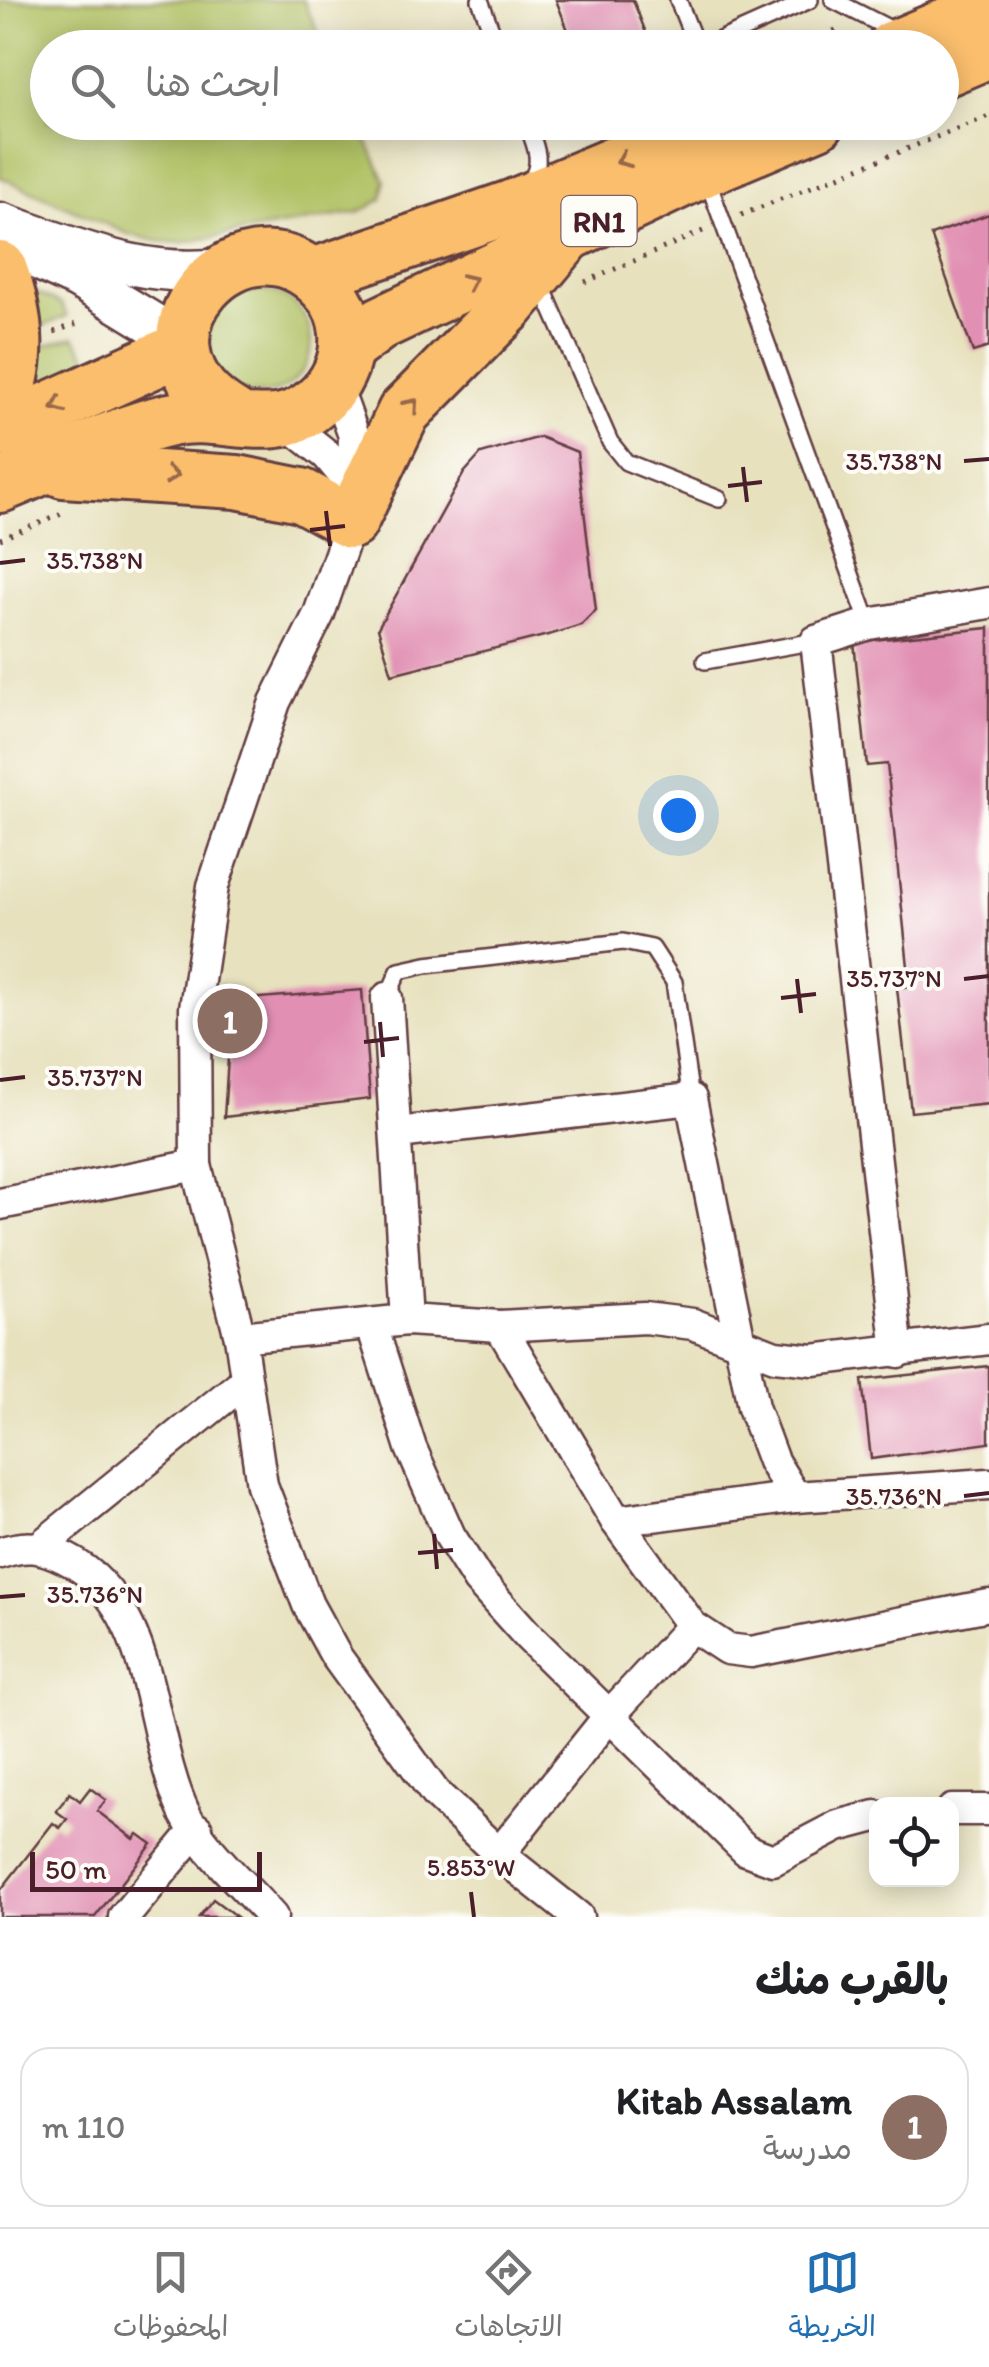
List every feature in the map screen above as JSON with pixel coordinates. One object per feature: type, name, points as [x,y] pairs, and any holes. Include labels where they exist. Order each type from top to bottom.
[{"type":"highway","name":"RN1","points":[[316,274],[511,207],[736,140]]},
{"type":"highway","name":"RN1","points":[[20,478],[170,420],[258,418],[312,406],[340,366],[382,323],[550,269],[708,146]]},
{"type":"highway","points":[[258,418],[200,389],[183,345],[189,308],[198,292],[226,268],[250,260],[275,259],[316,274],[336,300],[345,324],[340,366]]},
{"type":"highway","points":[[0,268],[14,307],[18,346],[0,416]]},
{"type":"highway","points":[[20,478],[237,482],[351,503],[404,412],[550,269]]},
{"type":"highway","points":[[0,431],[183,345]]},
{"type":"street","points":[[0,223],[149,270],[186,275],[226,268]]},
{"type":"street","points":[[0,241],[78,278],[183,345]]},
{"type":"street","points":[[340,366],[354,436],[351,503],[319,614],[275,702],[213,886],[195,1008],[196,1165],[240,1337],[262,1485],[308,1604],[336,1656],[435,1792],[499,1854],[578,1917]]},
{"type":"street","points":[[258,418],[327,455],[351,503]]},
{"type":"street","points":[[898,1352],[816,641],[868,624],[989,604]]},
{"type":"street","points":[[388,998],[407,1320]]},
{"type":"street","points":[[398,1133],[691,1099],[760,1425],[795,1496]]},
{"type":"street","points":[[0,1204],[196,1165]]},
{"type":"street","points":[[240,1337],[407,1320],[500,1326],[644,1318],[693,1324],[775,1356],[813,1360],[989,1340]]},
{"type":"street","points":[[372,1326],[411,1448],[450,1536],[478,1580],[746,1850],[766,1860],[788,1854],[838,1826],[869,1818]]},
{"type":"street","points":[[500,1326],[616,1520],[692,1626],[726,1649],[751,1652],[989,1605]]},
{"type":"street","points":[[0,1553],[42,1546],[244,1380]]},
{"type":"street","points":[[616,1520],[795,1496],[989,1484]]},
{"type":"street","points":[[42,1546],[74,1562],[116,1604],[146,1677],[165,1765],[186,1816],[272,1917]]},
{"type":"street","points":[[499,1854],[610,1715],[692,1626]]},
{"type":"street","points":[[959,1810],[989,1810]]},
{"type":"street","points":[[124,1917],[197,1829]]},
{"type":"lane","points":[[480,0],[491,30]]},
{"type":"lane","points":[[678,0],[691,30]]},
{"type":"lane","points":[[741,30],[810,0]]},
{"type":"lane","points":[[842,2],[882,30]]},
{"type":"lane","points":[[511,207],[538,171],[533,140]]},
{"type":"lane","points":[[708,146],[724,222],[868,624]]},
{"type":"lane","points":[[550,269],[610,442],[626,462],[719,500]]},
{"type":"lane","points":[[705,661],[816,641]]},
{"type":"lane","points":[[388,998],[399,971],[426,965],[623,942],[652,948],[674,982],[691,1099]]},
{"type":"path","points":[[959,128],[989,116]]},
{"type":"path","points":[[550,269],[724,222],[929,140]]},
{"type":"path","points":[[18,346],[100,315],[126,310]]},
{"type":"green space","points":[[0,0],[303,0],[317,30],[30,30],[30,140],[367,140],[385,181],[382,199],[360,212],[180,243],[128,234],[0,177]]},
{"type":"green space","points":[[15,283],[61,304],[67,316],[26,334]]},
{"type":"green space","points":[[259,290],[279,294],[296,305],[307,322],[311,342],[307,362],[296,379],[279,390],[259,394],[239,390],[222,379],[211,362],[207,342],[211,322],[222,305],[239,294]]},
{"type":"green space","points":[[74,337],[90,361],[19,395],[25,351]]},
{"type":"building","points":[[556,0],[633,0],[645,30],[568,30]]},
{"type":"building","points":[[989,214],[989,347],[973,352],[931,235]]},
{"type":"building","points":[[540,437],[577,452],[596,610],[581,625],[392,674],[378,628],[464,473],[481,454]]},
{"type":"building","points":[[989,628],[989,1104],[911,1112],[897,988],[910,986],[887,764],[867,766],[854,642]]},
{"type":"building","points":[[362,990],[370,1099],[224,1117],[232,1000]]},
{"type":"building","points":[[989,1366],[989,1443],[871,1459],[862,1380]]},
{"type":"building","points":[[90,1788],[106,1800],[97,1811],[134,1839],[138,1834],[152,1844],[95,1917],[0,1917],[0,1891],[53,1823],[60,1828],[67,1819],[56,1811],[70,1793],[80,1801]]},
{"type":"building","points":[[213,1899],[237,1917],[199,1917]]},
{"type":"place","name":"Kitab Assalam","points":[[230,1021]]}]
